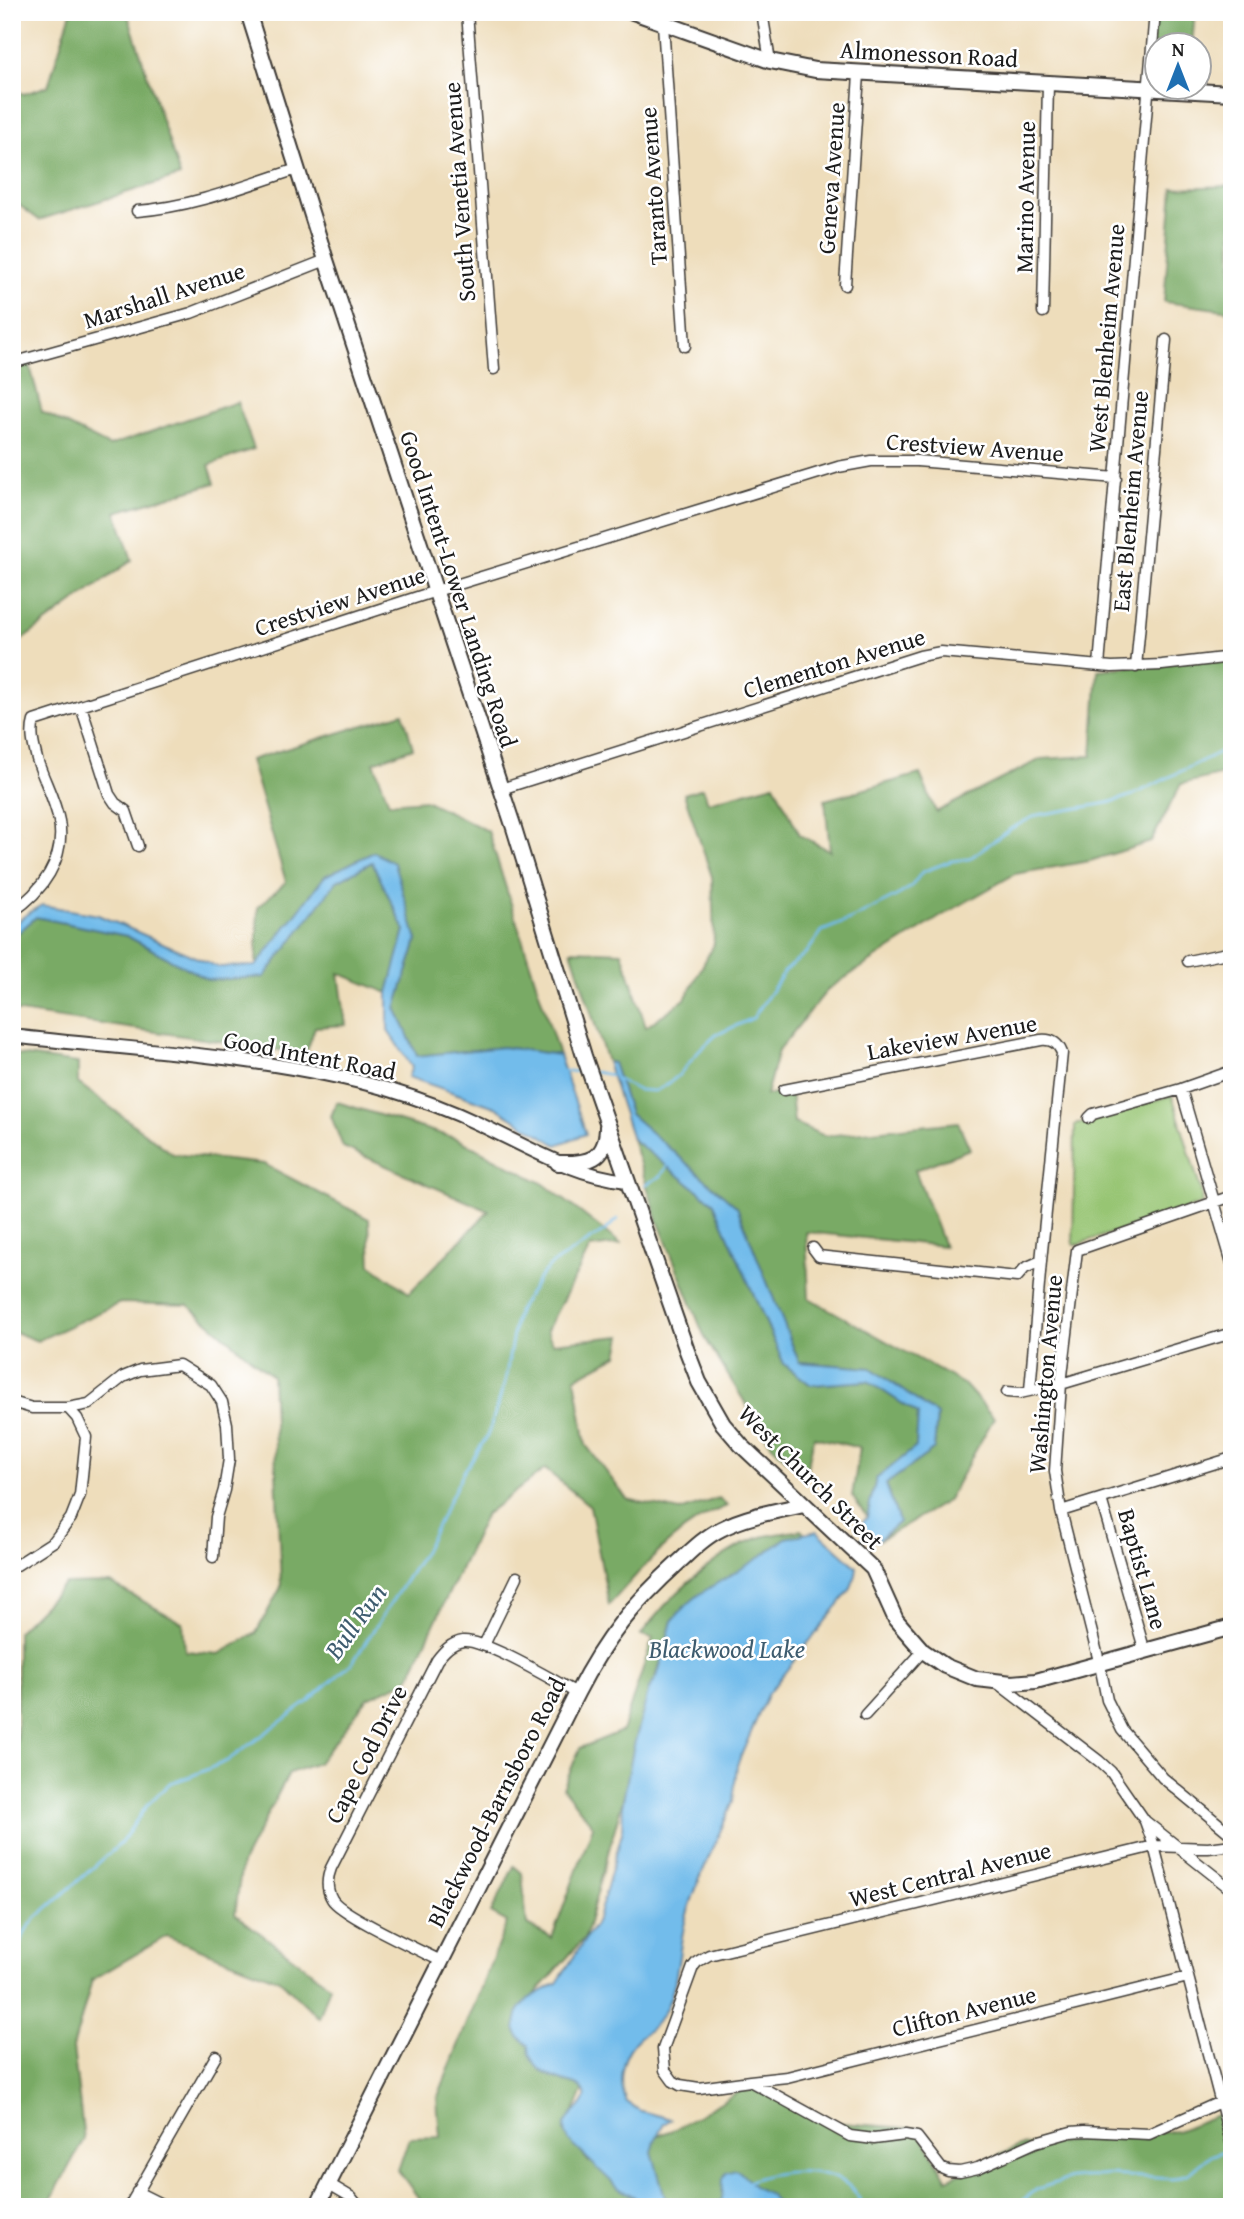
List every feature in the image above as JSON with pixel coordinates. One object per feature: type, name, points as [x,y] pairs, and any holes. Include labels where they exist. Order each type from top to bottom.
[{"type":"main road","name":"Good Intent-Lower Landing Road","points":[[248,12],[626,1181]]},
{"type":"main road","name":"Almonesson Road","points":[[633,12],[770,61],[815,71],[1142,89]]},
{"type":"main road","name":"Almonesson Road","points":[[1212,92],[1232,93]]},
{"type":"main road","points":[[558,1163],[580,1163],[597,1157],[604,1144],[606,1121]]},
{"type":"main road","name":"West Church Street","points":[[626,1181],[699,1382],[711,1406],[741,1445],[866,1562],[878,1578],[892,1615],[923,1651],[960,1673],[1012,1683],[1036,1681],[1100,1665],[1232,1627]]},
{"type":"main road","name":"Blackwood-Barnsboro Road","points":[[317,2207],[577,1693],[598,1654],[620,1622],[672,1568],[715,1532],[733,1523],[804,1505]]},
{"type":"street","name":"South Venetia Avenue","points":[[467,12],[494,369]]},
{"type":"street","points":[[762,12],[770,61]]},
{"type":"street","name":"West Blenheim Avenue","points":[[1153,32],[1155,12]]},
{"type":"street","name":"Taranto Avenue","points":[[663,24],[685,346]]},
{"type":"street","name":"Geneva Avenue","points":[[845,285],[859,74]]},
{"type":"street","name":"Marino Avenue","points":[[1043,312],[1048,84]]},
{"type":"street","name":"West Blenheim Avenue","points":[[1098,666],[1146,102]]},
{"type":"street","points":[[137,211],[158,210],[205,199],[297,169]]},
{"type":"street","name":"Marshall Avenue","points":[[12,362],[191,313],[326,260]]},
{"type":"street","name":"East Blenheim Avenue","points":[[1136,667],[1166,340]]},
{"type":"street","name":"Crestview Avenue","points":[[12,912],[31,900],[44,885],[60,845],[59,821],[35,749],[31,729],[34,722],[436,591],[838,467],[871,461],[917,461],[1116,478]]},
{"type":"street","name":"Clementon Avenue","points":[[501,789],[920,656],[941,652],[1136,667],[1232,657]]},
{"type":"street","points":[[81,706],[109,794],[115,803],[126,811],[138,846]]},
{"type":"street","points":[[1188,961],[1232,952]]},
{"type":"street","name":"Good Intent Road","points":[[12,1036],[197,1056],[326,1074],[449,1110],[558,1163],[626,1181]]},
{"type":"street","name":"Lakeview Avenue","points":[[784,1090],[1049,1039],[1062,1052],[1056,1112]]},
{"type":"street","points":[[1089,1118],[1093,1114],[1181,1089],[1232,1071]]},
{"type":"street","points":[[1181,1089],[1232,1264]]},
{"type":"street","name":"Washington Avenue","points":[[1030,1390],[1056,1112]]},
{"type":"street","points":[[1214,1202],[1232,1196]]},
{"type":"street","name":"Washington Avenue","points":[[1214,1202],[1077,1250],[1060,1384],[1055,1471],[1060,1511],[1107,1700],[1122,1730],[1163,1779],[1232,1835]]},
{"type":"street","name":"Washington Avenue","points":[[813,1248],[819,1256],[1017,1277],[1041,1261]]},
{"type":"street","points":[[1007,1392],[1020,1393],[1060,1384],[1232,1333]]},
{"type":"street","points":[[12,1402],[32,1408],[68,1408],[89,1404],[123,1377],[141,1370],[180,1365],[211,1385],[222,1402],[227,1424],[229,1460],[216,1517],[213,1557]]},
{"type":"street","points":[[12,1568],[54,1541],[71,1518],[80,1495],[86,1437],[77,1418],[68,1408]]},
{"type":"street","points":[[1060,1511],[1232,1458]]},
{"type":"street","name":"Baptist Lane","points":[[1101,1499],[1145,1652]]},
{"type":"street","points":[[517,1577],[484,1645],[577,1693]]},
{"type":"street","name":"Cape Cod Drive","points":[[441,1961],[342,1909],[331,1899],[327,1883],[331,1868],[437,1660],[458,1642],[484,1645]]},
{"type":"street","points":[[865,1715],[923,1651]]},
{"type":"street","points":[[994,1681],[1099,1760],[1111,1772],[1145,1821],[1154,1846],[1232,2146]]},
{"type":"street","points":[[1145,1821],[1232,1890]]},
{"type":"street","name":"West Central Avenue","points":[[690,1976],[697,1962],[709,1955],[1154,1846],[1208,1849],[1232,1845]]},
{"type":"street","name":"Clifton Avenue","points":[[690,1976],[663,2049],[665,2070],[673,2081],[689,2087],[710,2088],[787,2077],[1188,1977]]},
{"type":"street","points":[[129,2207],[216,2056]]},
{"type":"street","points":[[750,2081],[850,2136],[874,2139],[905,2135],[917,2137],[941,2168],[960,2172],[978,2168],[1036,2142],[1071,2132],[1149,2134],[1220,2102]]},
{"type":"street","points":[[329,2183],[351,2197],[359,2207]]},
{"type":"street","points":[[137,2192],[167,2207]]},
{"type":"green space","points":[[71,12],[127,12],[180,176],[39,220],[12,200],[12,89],[24,94],[48,86]]},
{"type":"green space","points":[[1154,12],[1195,12],[1193,32],[1152,32]]},
{"type":"green space","points":[[1232,186],[1232,311],[1164,302],[1173,188]]},
{"type":"green space","points":[[29,362],[42,412],[109,446],[237,402],[254,449],[209,465],[215,483],[116,512],[132,560],[12,647],[12,366]]},
{"type":"green space","points":[[1232,655],[1232,772],[1181,784],[1151,842],[1090,861],[1015,874],[943,915],[828,989],[778,1051],[766,1095],[791,1092],[794,1123],[825,1136],[958,1122],[970,1149],[915,1170],[944,1246],[806,1232],[809,1298],[965,1385],[994,1418],[947,1501],[878,1541],[899,1522],[886,1484],[934,1449],[937,1415],[871,1368],[799,1362],[737,1207],[630,1114],[613,1063],[607,1062],[571,950],[622,952],[646,1027],[685,999],[714,944],[712,877],[684,794],[703,788],[708,802],[774,784],[800,835],[830,851],[825,800],[920,774],[936,812],[1041,759],[1092,756],[1098,670]]},
{"type":"green space","points":[[403,713],[413,748],[374,762],[389,803],[425,800],[488,831],[559,1055],[503,1047],[417,1056],[396,1008],[417,940],[374,852],[325,876],[256,966],[258,907],[286,882],[250,760]]},
{"type":"green space","points":[[372,862],[405,930],[388,993],[339,973],[346,1025],[315,1027],[306,1054],[12,1011],[12,938],[36,917],[127,936],[209,980],[264,977],[337,881]]},
{"type":"green space","points":[[12,1054],[78,1063],[78,1083],[173,1154],[264,1164],[369,1219],[371,1265],[409,1293],[489,1211],[343,1147],[331,1116],[337,1102],[458,1139],[544,1184],[621,1244],[590,1248],[547,1330],[552,1343],[622,1336],[618,1355],[575,1378],[586,1445],[627,1499],[680,1511],[719,1498],[727,1506],[709,1514],[677,1535],[609,1605],[590,1506],[545,1469],[486,1514],[408,1680],[368,1698],[318,1763],[289,1773],[242,1863],[235,1914],[330,1986],[319,2018],[280,1980],[167,1936],[92,1980],[73,2048],[84,2139],[47,2207],[12,2207],[12,1746],[17,1741],[17,1632],[65,1584],[110,1583],[183,1623],[185,1651],[219,1654],[256,1633],[281,1587],[272,1376],[188,1305],[120,1303],[37,1341],[12,1331]]},
{"type":"green space","points":[[1172,1095],[1201,1191],[1202,1204],[1073,1244],[1075,1125]]},
{"type":"green space","points":[[632,1139],[714,1203],[784,1364],[811,1385],[868,1381],[918,1414],[916,1447],[876,1479],[867,1517],[852,1496],[860,1448],[814,1437],[807,1469],[799,1471],[772,1446],[705,1338],[658,1221]]},
{"type":"green space","points":[[801,1530],[807,1536],[672,1621],[585,1937],[518,2014],[550,2069],[584,2089],[565,2132],[589,2162],[675,2129],[748,2086],[828,2122],[918,2129],[947,2179],[1019,2146],[1177,2131],[1232,2109],[1232,2207],[425,2207],[398,2170],[409,2138],[440,2137],[437,2099],[507,1922],[491,1913],[514,1866],[522,1873],[527,1925],[552,1938],[593,1826],[563,1788],[580,1748],[622,1731],[653,1638],[641,1635],[678,1592],[725,1555],[758,1538]]},
{"type":"water","points":[[374,852],[394,863],[417,940],[396,1008],[417,1056],[503,1047],[559,1055],[586,1134],[557,1145],[495,1107],[408,1077],[412,1067],[388,1031],[388,993],[405,930],[372,862],[337,881],[264,977],[209,980],[127,936],[36,917],[12,938],[18,922],[42,905],[98,915],[218,967],[256,966],[325,876]]},
{"type":"water","points":[[607,1062],[613,1063],[630,1114],[737,1207],[799,1362],[871,1368],[937,1415],[934,1449],[886,1484],[899,1522],[877,1541],[860,1525],[867,1517],[876,1479],[916,1447],[918,1414],[868,1381],[811,1385],[784,1364],[714,1203],[632,1139]]},
{"type":"water","name":"Blackwood Lake","points":[[817,1531],[857,1567],[856,1575],[850,1590],[767,1695],[737,1765],[733,1801],[690,1905],[671,1997],[659,2020],[630,2048],[622,2071],[626,2102],[641,2111],[671,2119],[664,2124],[652,2152],[665,2197],[676,2207],[653,2207],[618,2188],[569,2141],[565,2125],[583,2103],[585,2093],[582,2088],[540,2070],[532,2060],[529,2046],[515,2029],[519,2010],[528,1999],[557,1983],[599,1915],[622,1833],[623,1801],[633,1749],[649,1689],[657,1677],[672,1621],[701,1593],[759,1558],[786,1538]]},
{"type":"water","points":[[735,2170],[756,2188],[770,2194],[780,2207],[714,2207],[722,2199],[726,2173]]},
{"type":"waterway","points":[[616,1079],[638,1090],[655,1091],[665,1086],[678,1076],[716,1035],[753,1018],[785,971],[808,951],[822,931],[900,894],[911,887],[922,872],[951,861],[969,859],[1010,829],[1037,815],[1108,803],[1133,795],[1232,746]]},
{"type":"waterway","points":[[562,1071],[584,1072]]},
{"type":"waterway","points":[[594,1072],[611,1075]]},
{"type":"waterway","name":"Bull Run","points":[[645,1185],[661,1176],[667,1166]]},
{"type":"waterway","name":"Bull Run","points":[[12,1963],[26,1930],[36,1918],[121,1843],[147,1805],[170,1783],[227,1761],[309,1701],[353,1662],[423,1553],[463,1473],[488,1435],[505,1382],[519,1309],[551,1265],[606,1230],[618,1219]]},
{"type":"waterway","points":[[854,1547],[869,1531]]},
{"type":"waterway","points":[[1015,2207],[1037,2189],[1071,2178],[1110,2175],[1173,2179],[1189,2173],[1208,2157],[1232,2148]]},
{"type":"waterway","points":[[745,2183],[783,2172],[811,2172],[837,2179],[851,2187],[865,2207]]}]
